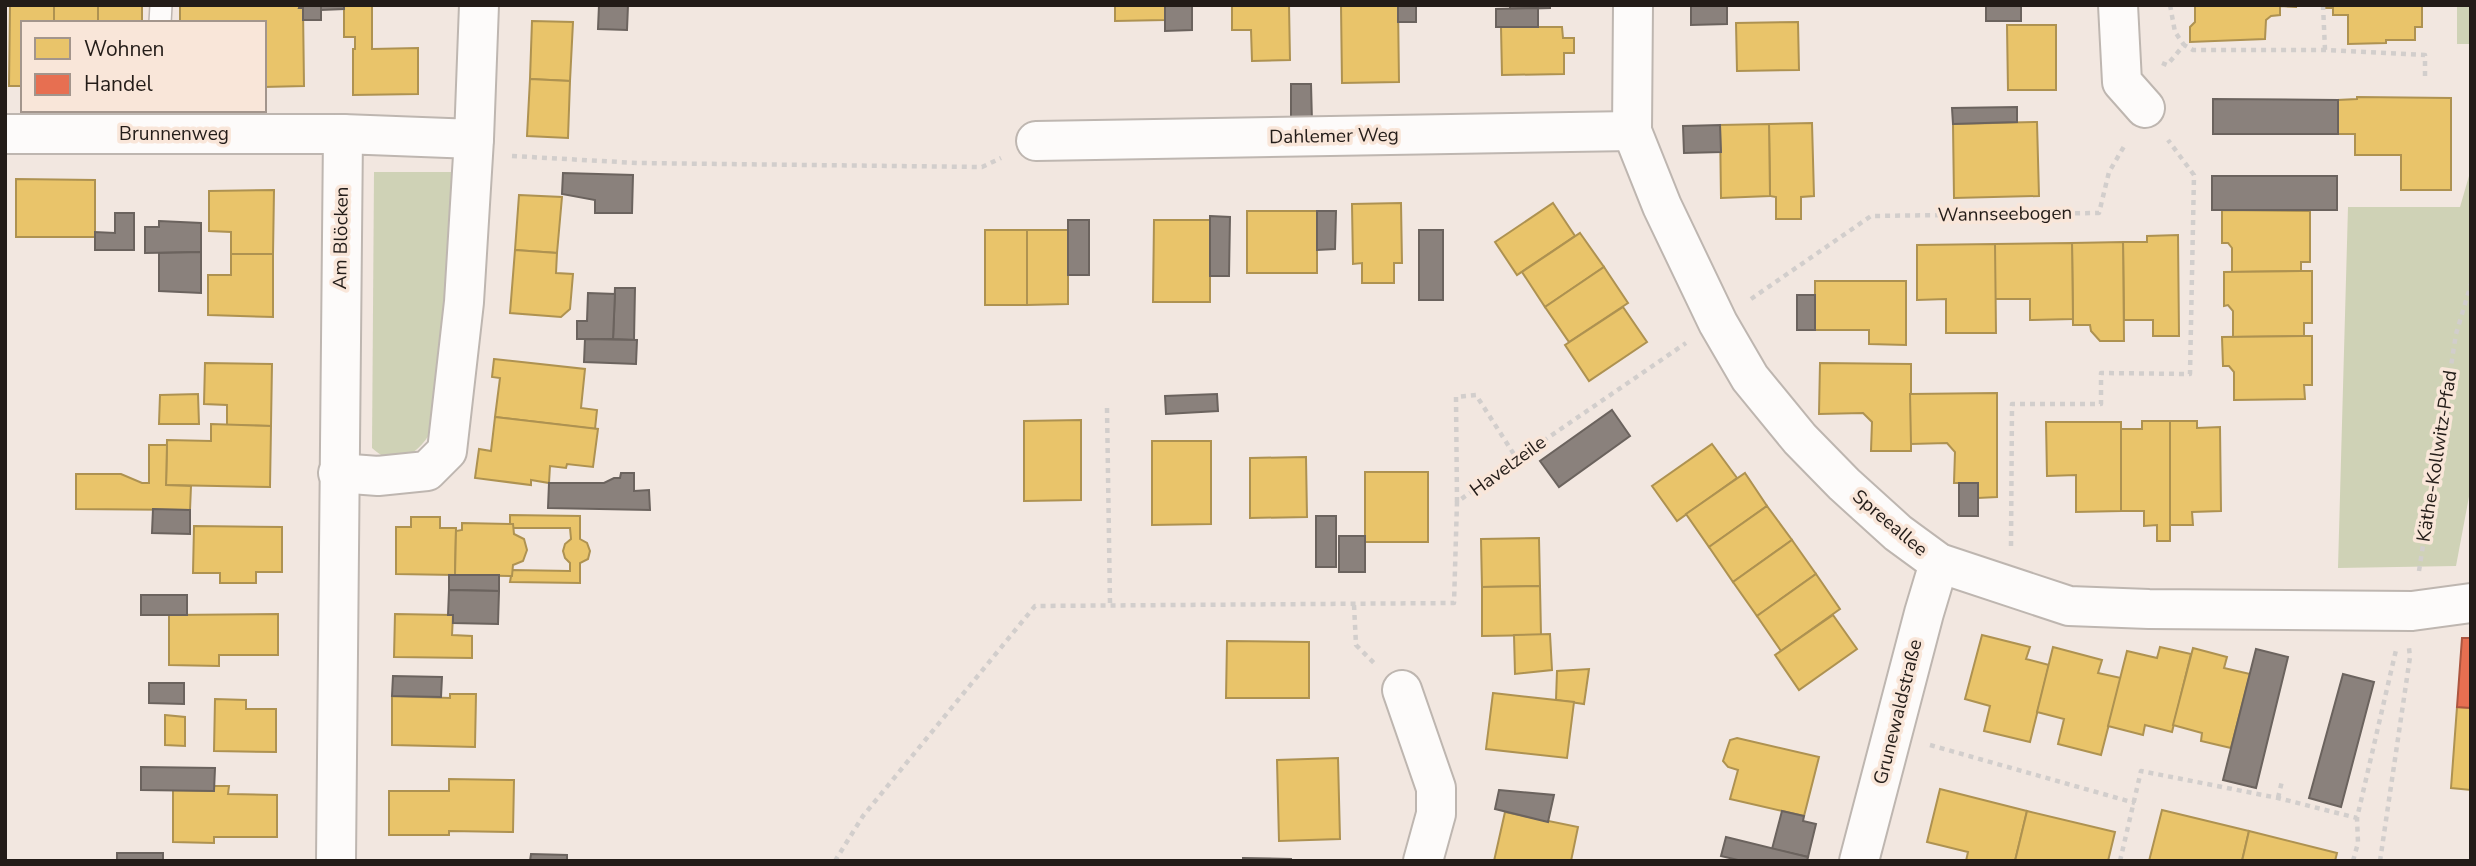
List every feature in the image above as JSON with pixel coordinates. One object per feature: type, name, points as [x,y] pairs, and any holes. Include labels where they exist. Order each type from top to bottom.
[{"type":"street","points":[[338,473],[379,476],[427,471],[446,451],[464,302],[479,5]]},
{"type":"street","name":"Spreeallee","points":[[1633,5],[1632,131],[1662,206],[1718,323],[1750,378],[1800,439],[1898,533],[1940,564],[2069,606],[2412,611],[2471,603]]},
{"type":"street","points":[[2118,5],[2122,82],[2145,108]]},
{"type":"street","name":"Brunnenweg","points":[[5,134],[160,122],[342,134]]},
{"type":"street","name":"Dahlemer Weg","points":[[1036,141],[1632,131]]},
{"type":"street","points":[[342,134],[474,139]]},
{"type":"street","name":"Am Blöcken","points":[[336,861],[342,134]]},
{"type":"street","name":"Grunewaldstraße","points":[[1859,861],[1924,613],[1940,564]]},
{"type":"street","points":[[1402,690],[1436,788],[1436,814],[1423,861]]},
{"type":"path","points":[[2170,5],[2175,32],[2184,45],[2193,50],[2325,50],[2425,55],[2426,81]]},
{"type":"path","points":[[2323,5],[2325,50]]},
{"type":"path","points":[[2119,46],[2167,65],[2184,45]]},
{"type":"path","points":[[2006,585],[2011,555],[2012,404],[2101,404],[2101,373],[2190,374],[2194,175],[2145,108]]},
{"type":"path","name":"Wannseebogen","points":[[1718,323],[1871,216],[2099,213],[2109,172],[2145,108]]},
{"type":"path","points":[[474,139],[496,155],[590,162],[982,167],[1036,141]]},
{"type":"path","name":"Käthe-Kollwitz-Pfad","points":[[2419,574],[2456,334],[2471,284]]},
{"type":"path","name":"Havelzeile","points":[[1354,605],[1454,603],[1457,502],[1674,350],[1718,323]]},
{"type":"path","points":[[1457,502],[1455,397],[1476,396],[1517,459]]},
{"type":"path","points":[[1107,408],[1111,604]]},
{"type":"path","points":[[835,861],[863,816],[1035,606],[1354,605],[1356,645],[1402,690]]},
{"type":"path","points":[[2380,861],[2410,657],[2408,637]]},
{"type":"path","points":[[2353,861],[2358,843],[2357,818],[2394,653],[2399,644]]},
{"type":"path","points":[[1893,734],[2135,803]]},
{"type":"path","points":[[2120,861],[2141,771],[2278,798],[2357,818]]},
{"type":"path","points":[[2278,798],[2282,781]]},
{"type":"green space","points":[[2457,5],[2471,5],[2471,44],[2457,44]]},
{"type":"green space","points":[[2471,169],[2471,486],[2456,566],[2338,568],[2348,207],[2460,207]]},
{"type":"green space","points":[[374,172],[460,172],[429,435],[411,454],[396,459],[388,458],[372,448]]},
{"type":"building: Wohnen","points":[[10,5],[54,5],[54,21],[21,21],[21,86],[9,86]]},
{"type":"building: Wohnen","points":[[54,5],[98,5],[98,21],[54,21]]},
{"type":"building: Wohnen","points":[[98,5],[142,5],[142,21],[98,21]]},
{"type":"building: Wohnen","points":[[180,5],[300,5],[299,8],[303,8],[304,86],[266,87],[266,21],[180,21]]},
{"type":"building: Wohnen","points":[[344,5],[372,5],[372,49],[418,48],[418,94],[353,95],[355,37],[344,37]]},
{"type":"building: Wohnen","points":[[1115,5],[1165,5],[1165,20],[1115,21]]},
{"type":"building: Wohnen","points":[[1232,5],[1289,5],[1290,60],[1252,61],[1251,30],[1232,30]]},
{"type":"building: Wohnen","points":[[1341,5],[1398,5],[1399,82],[1342,83]]},
{"type":"building: Wohnen","points":[[2195,5],[2296,5],[2296,7],[2280,6],[2280,15],[2266,20],[2265,39],[2190,42],[2190,27],[2195,22]]},
{"type":"building: Wohnen","points":[[2326,5],[2422,5],[2422,27],[2415,27],[2415,40],[2348,44],[2348,15],[2333,15],[2333,8],[2326,8]]},
{"type":"building: Wohnen","points":[[532,21],[573,22],[570,81],[530,79]]},
{"type":"building: Wohnen","points":[[1798,22],[1799,70],[1737,71],[1736,23]]},
{"type":"building: Wohnen","points":[[2007,25],[2056,25],[2056,90],[2008,90]]},
{"type":"building: Wohnen","points":[[1501,27],[1562,27],[1563,38],[1574,38],[1574,53],[1564,53],[1564,74],[1502,75]]},
{"type":"building: Wohnen","points":[[530,79],[570,81],[568,138],[527,136]]},
{"type":"building: Wohnen","points":[[2357,97],[2451,98],[2451,190],[2401,190],[2401,155],[2355,155],[2355,134],[2338,134],[2338,100]]},
{"type":"building: Wohnen","points":[[2037,122],[2039,196],[1954,198],[1953,124]]},
{"type":"building: Wohnen","points":[[1812,123],[1814,196],[1801,197],[1801,219],[1776,219],[1776,197],[1770,196],[1769,124]]},
{"type":"building: Wohnen","points":[[1769,124],[1770,196],[1721,198],[1720,125]]},
{"type":"building: Wohnen","points":[[16,179],[95,180],[95,237],[16,237]]},
{"type":"building: Wohnen","points":[[274,190],[273,254],[231,254],[231,232],[209,231],[209,191]]},
{"type":"building: Wohnen","points":[[519,195],[562,197],[557,253],[515,250]]},
{"type":"building: Wohnen","points":[[1401,203],[1402,263],[1394,263],[1394,283],[1362,283],[1362,263],[1353,264],[1352,204]]},
{"type":"building: Wohnen","points":[[1553,203],[1575,236],[1517,275],[1495,242]]},
{"type":"building: Wohnen","points":[[2222,210],[2310,211],[2310,262],[2301,262],[2301,271],[2232,272],[2232,248],[2228,243],[2222,243]]},
{"type":"building: Wohnen","points":[[1247,211],[1317,211],[1317,273],[1247,273]]},
{"type":"building: Wohnen","points":[[1154,220],[1210,220],[1210,302],[1153,302]]},
{"type":"building: Wohnen","points":[[985,230],[1027,230],[1027,305],[985,305]]},
{"type":"building: Wohnen","points":[[1027,230],[1068,230],[1068,304],[1027,305]]},
{"type":"building: Wohnen","points":[[1580,233],[1604,267],[1545,307],[1522,272]]},
{"type":"building: Wohnen","points":[[2178,235],[2179,336],[2153,336],[2153,320],[2124,320],[2123,242],[2147,242],[2147,236]]},
{"type":"building: Wohnen","points":[[2123,242],[2124,341],[2100,341],[2091,331],[2090,325],[2073,325],[2072,243]]},
{"type":"building: Wohnen","points":[[2072,243],[2073,319],[2030,320],[2030,299],[1995,299],[1995,244]]},
{"type":"building: Wohnen","points":[[1995,244],[1996,333],[1946,333],[1946,299],[1917,300],[1917,245]]},
{"type":"building: Wohnen","points":[[515,250],[557,253],[556,273],[573,274],[570,309],[561,317],[510,313]]},
{"type":"building: Wohnen","points":[[231,254],[273,254],[273,317],[208,315],[208,275],[231,275]]},
{"type":"building: Wohnen","points":[[1604,267],[1628,303],[1569,342],[1545,307]]},
{"type":"building: Wohnen","points":[[2312,271],[2312,323],[2304,323],[2304,336],[2233,337],[2233,311],[2228,305],[2224,306],[2224,272]]},
{"type":"building: Wohnen","points":[[1815,281],[1906,281],[1906,345],[1869,344],[1869,330],[1815,330]]},
{"type":"building: Wohnen","points":[[1623,307],[1647,342],[1589,381],[1565,345]]},
{"type":"building: Wohnen","points":[[2312,336],[2312,385],[2304,385],[2305,399],[2234,400],[2234,372],[2229,366],[2223,366],[2222,337]]},
{"type":"building: Wohnen","points":[[494,359],[585,369],[581,408],[597,410],[595,429],[495,417],[500,378],[492,377]]},
{"type":"building: Wohnen","points":[[205,363],[272,364],[271,426],[227,425],[227,405],[204,404]]},
{"type":"building: Wohnen","points":[[1820,363],[1911,364],[1911,451],[1871,451],[1872,422],[1863,413],[1819,414]]},
{"type":"building: Wohnen","points":[[1997,393],[1997,497],[1978,498],[1978,483],[1954,483],[1955,452],[1947,443],[1911,444],[1910,394]]},
{"type":"building: Wohnen","points":[[198,394],[199,424],[159,424],[160,395]]},
{"type":"building: Wohnen","points":[[495,417],[598,429],[593,467],[567,464],[566,468],[550,466],[549,483],[531,480],[531,485],[475,478],[479,449],[491,451]]},
{"type":"building: Wohnen","points":[[1081,420],[1081,500],[1024,501],[1024,421]]},
{"type":"building: Wohnen","points":[[2142,421],[2170,421],[2170,541],[2157,541],[2157,525],[2144,526],[2144,511],[2121,511],[2121,429],[2142,429]]},
{"type":"building: Wohnen","points":[[2170,421],[2197,421],[2197,428],[2220,427],[2221,511],[2192,512],[2193,525],[2170,525]]},
{"type":"building: Wohnen","points":[[2046,422],[2121,422],[2121,511],[2076,512],[2076,475],[2047,476]]},
{"type":"building: Wohnen","points":[[211,424],[271,426],[270,487],[166,485],[167,440],[211,441]]},
{"type":"building: Wohnen","points":[[1152,441],[1211,441],[1211,524],[1152,525]]},
{"type":"building: Wohnen","points":[[1712,444],[1737,478],[1677,521],[1652,486]]},
{"type":"building: Wohnen","points":[[149,445],[167,445],[166,485],[191,486],[190,510],[76,509],[76,474],[121,474],[142,483],[149,483]]},
{"type":"building: Wohnen","points":[[1306,457],[1307,517],[1250,518],[1250,458]]},
{"type":"building: Wohnen","points":[[1365,472],[1428,472],[1428,542],[1365,542]]},
{"type":"building: Wohnen","points":[[1745,473],[1767,506],[1709,547],[1686,514]]},
{"type":"building: Wohnen","points":[[1767,506],[1792,540],[1733,582],[1709,547]]},
{"type":"building: Wohnen","points":[[510,515],[580,516],[580,539],[587,543],[590,551],[588,559],[580,563],[580,583],[510,582],[512,570],[570,571],[570,563],[563,551],[565,544],[571,539],[570,528],[513,528]]},
{"type":"building: Wohnen","points":[[411,517],[440,517],[440,528],[456,528],[455,575],[396,574],[396,527],[411,527]]},
{"type":"building: Wohnen","points":[[462,523],[513,524],[514,534],[524,539],[527,550],[523,561],[513,565],[512,576],[455,575],[456,531],[462,530]]},
{"type":"building: Wohnen","points":[[194,526],[282,527],[282,572],[256,572],[256,583],[220,583],[220,573],[193,573]]},
{"type":"building: Wohnen","points":[[1539,538],[1540,586],[1482,587],[1481,539]]},
{"type":"building: Wohnen","points":[[1792,540],[1816,574],[1757,616],[1733,582]]},
{"type":"building: Wohnen","points":[[1816,574],[1840,609],[1781,651],[1757,616]]},
{"type":"building: Wohnen","points":[[1540,586],[1541,635],[1482,636],[1482,587]]},
{"type":"building: Wohnen","points":[[278,614],[278,655],[219,655],[219,666],[169,665],[169,615]]},
{"type":"building: Wohnen","points":[[395,614],[453,615],[452,635],[472,636],[472,658],[394,657]]},
{"type":"building: Wohnen","points":[[1833,615],[1857,649],[1799,690],[1775,655]]},
{"type":"building: Wohnen","points":[[1550,634],[1552,670],[1515,674],[1514,635]]},
{"type":"building: Wohnen","points":[[1982,635],[2030,647],[2026,659],[2049,665],[2030,742],[1984,731],[1990,706],[1965,699]]},
{"type":"building: Wohnen","points":[[1227,641],[1309,642],[1309,698],[1226,698]]},
{"type":"building: Wohnen","points":[[2053,647],[2102,660],[2098,673],[2121,678],[2101,755],[2058,744],[2064,719],[2037,712]]},
{"type":"building: Wohnen","points":[[2160,647],[2191,654],[2172,732],[2145,725],[2143,735],[2108,726],[2127,651],[2157,658]]},
{"type":"building: Wohnen","points":[[2193,648],[2227,657],[2224,668],[2250,674],[2231,748],[2201,741],[2202,733],[2173,725]]},
{"type":"building: Wohnen","points":[[1589,669],[1584,704],[1556,700],[1557,671]]},
{"type":"building: Wohnen","points":[[1493,693],[1574,702],[1567,758],[1486,749]]},
{"type":"building: Wohnen","points":[[450,694],[476,694],[475,747],[392,745],[392,696],[450,698]]},
{"type":"building: Wohnen","points":[[215,699],[246,700],[246,709],[276,709],[276,752],[214,751]]},
{"type":"building: Wohnen","points":[[2457,707],[2471,708],[2471,790],[2451,788]]},
{"type":"building: Wohnen","points":[[165,715],[185,717],[185,746],[165,745]]},
{"type":"building: Wohnen","points":[[1737,738],[1819,757],[1804,816],[1730,799],[1738,770],[1728,767],[1723,761],[1730,740]]},
{"type":"building: Wohnen","points":[[1338,758],[1340,839],[1279,841],[1277,760]]},
{"type":"building: Wohnen","points":[[449,779],[514,780],[513,832],[449,831],[449,835],[389,835],[389,791],[449,791]]},
{"type":"building: Wohnen","points":[[214,786],[229,786],[228,794],[277,795],[277,837],[214,837],[214,843],[173,842],[173,790],[214,791]]},
{"type":"building: Wohnen","points":[[1940,789],[2027,811],[2015,861],[1966,861],[1968,852],[1927,842]]},
{"type":"building: Wohnen","points":[[2162,810],[2249,831],[2242,861],[2149,861]]},
{"type":"building: Wohnen","points":[[2027,811],[2115,832],[2108,861],[2015,861]]},
{"type":"building: Wohnen","points":[[1505,812],[1578,827],[1571,861],[1494,861]]},
{"type":"building: Wohnen","points":[[2249,831],[2337,853],[2335,861],[2242,861]]},
{"type":"building: Handel","points":[[2462,638],[2471,638],[2471,708],[2457,707]]},
{"type":"building: Industrie","points":[[300,5],[321,5],[321,20],[303,20],[303,8],[299,8]]},
{"type":"building: Industrie","points":[[321,5],[344,5],[344,9],[321,10]]},
{"type":"building: Industrie","points":[[599,5],[628,5],[627,30],[598,29]]},
{"type":"building: Industrie","points":[[1165,5],[1192,5],[1192,30],[1165,31]]},
{"type":"building: Industrie","points":[[1398,5],[1416,5],[1416,22],[1398,22]]},
{"type":"building: Industrie","points":[[1510,5],[1550,5],[1550,8],[1510,9]]},
{"type":"building: Industrie","points":[[1691,5],[1727,5],[1727,24],[1691,25]]},
{"type":"building: Industrie","points":[[1986,5],[2021,5],[2021,21],[1986,21]]},
{"type":"building: Industrie","points":[[1538,8],[1538,27],[1496,27],[1496,9]]},
{"type":"building: Industrie","points":[[1291,84],[1311,84],[1312,122],[1291,122]]},
{"type":"building: Industrie","points":[[2213,99],[2338,100],[2338,134],[2213,134]]},
{"type":"building: Industrie","points":[[2017,107],[2017,122],[1953,124],[1952,108]]},
{"type":"building: Industrie","points":[[1720,125],[1721,152],[1684,153],[1683,126]]},
{"type":"building: Industrie","points":[[563,173],[633,175],[632,213],[595,213],[595,200],[562,194]]},
{"type":"building: Industrie","points":[[2212,176],[2337,176],[2337,210],[2212,210]]},
{"type":"building: Industrie","points":[[1317,211],[1336,211],[1335,249],[1317,250]]},
{"type":"building: Industrie","points":[[115,213],[134,213],[134,250],[95,250],[95,232],[115,233]]},
{"type":"building: Industrie","points":[[1210,216],[1230,217],[1229,276],[1210,276]]},
{"type":"building: Industrie","points":[[1068,220],[1089,220],[1089,275],[1068,275]]},
{"type":"building: Industrie","points":[[159,221],[201,223],[201,252],[145,253],[145,227],[159,227]]},
{"type":"building: Industrie","points":[[1419,230],[1443,230],[1443,300],[1419,300]]},
{"type":"building: Industrie","points":[[201,252],[201,293],[159,291],[159,253]]},
{"type":"building: Industrie","points":[[615,288],[635,288],[634,340],[613,339]]},
{"type":"building: Industrie","points":[[588,293],[615,294],[613,339],[577,339],[577,321],[587,321]]},
{"type":"building: Industrie","points":[[1797,295],[1815,295],[1815,330],[1797,330]]},
{"type":"building: Industrie","points":[[585,339],[637,340],[636,364],[584,362]]},
{"type":"building: Industrie","points":[[1217,394],[1218,411],[1166,414],[1165,396]]},
{"type":"building: Industrie","points":[[1612,410],[1630,436],[1559,487],[1540,461]]},
{"type":"building: Industrie","points":[[621,473],[634,473],[634,491],[649,490],[650,510],[548,508],[549,483],[604,483],[620,478]]},
{"type":"building: Industrie","points":[[1959,483],[1978,483],[1978,516],[1959,516]]},
{"type":"building: Industrie","points":[[153,509],[190,510],[190,534],[152,533]]},
{"type":"building: Industrie","points":[[1316,516],[1336,516],[1336,567],[1316,567]]},
{"type":"building: Industrie","points":[[1339,536],[1365,536],[1365,572],[1339,572]]},
{"type":"building: Industrie","points":[[449,575],[499,575],[499,591],[449,590]]},
{"type":"building: Industrie","points":[[449,590],[499,591],[498,624],[453,623],[453,615],[448,615]]},
{"type":"building: Industrie","points":[[141,595],[187,595],[187,615],[141,615]]},
{"type":"building: Industrie","points":[[2256,649],[2288,657],[2256,788],[2223,780]]},
{"type":"building: Industrie","points":[[2343,674],[2374,682],[2341,807],[2309,798]]},
{"type":"building: Industrie","points":[[393,676],[442,677],[441,697],[392,696]]},
{"type":"building: Industrie","points":[[149,683],[184,683],[184,704],[149,703]]},
{"type":"building: Industrie","points":[[141,767],[215,768],[214,791],[141,790]]},
{"type":"building: Industrie","points":[[1499,790],[1554,795],[1548,822],[1495,809]]},
{"type":"building: Industrie","points":[[1782,811],[1804,816],[1803,821],[1816,824],[1808,857],[1772,849]]},
{"type":"building: Industrie","points":[[1726,837],[1808,857],[1807,861],[1742,861],[1721,856]]},
{"type":"building: Industrie","points":[[117,853],[163,853],[163,861],[117,861]]},
{"type":"building: Industrie","points":[[531,854],[567,855],[567,861],[530,861]]},
{"type":"building: Industrie","points":[[1243,858],[1291,859],[1291,861],[1243,861]]}]
